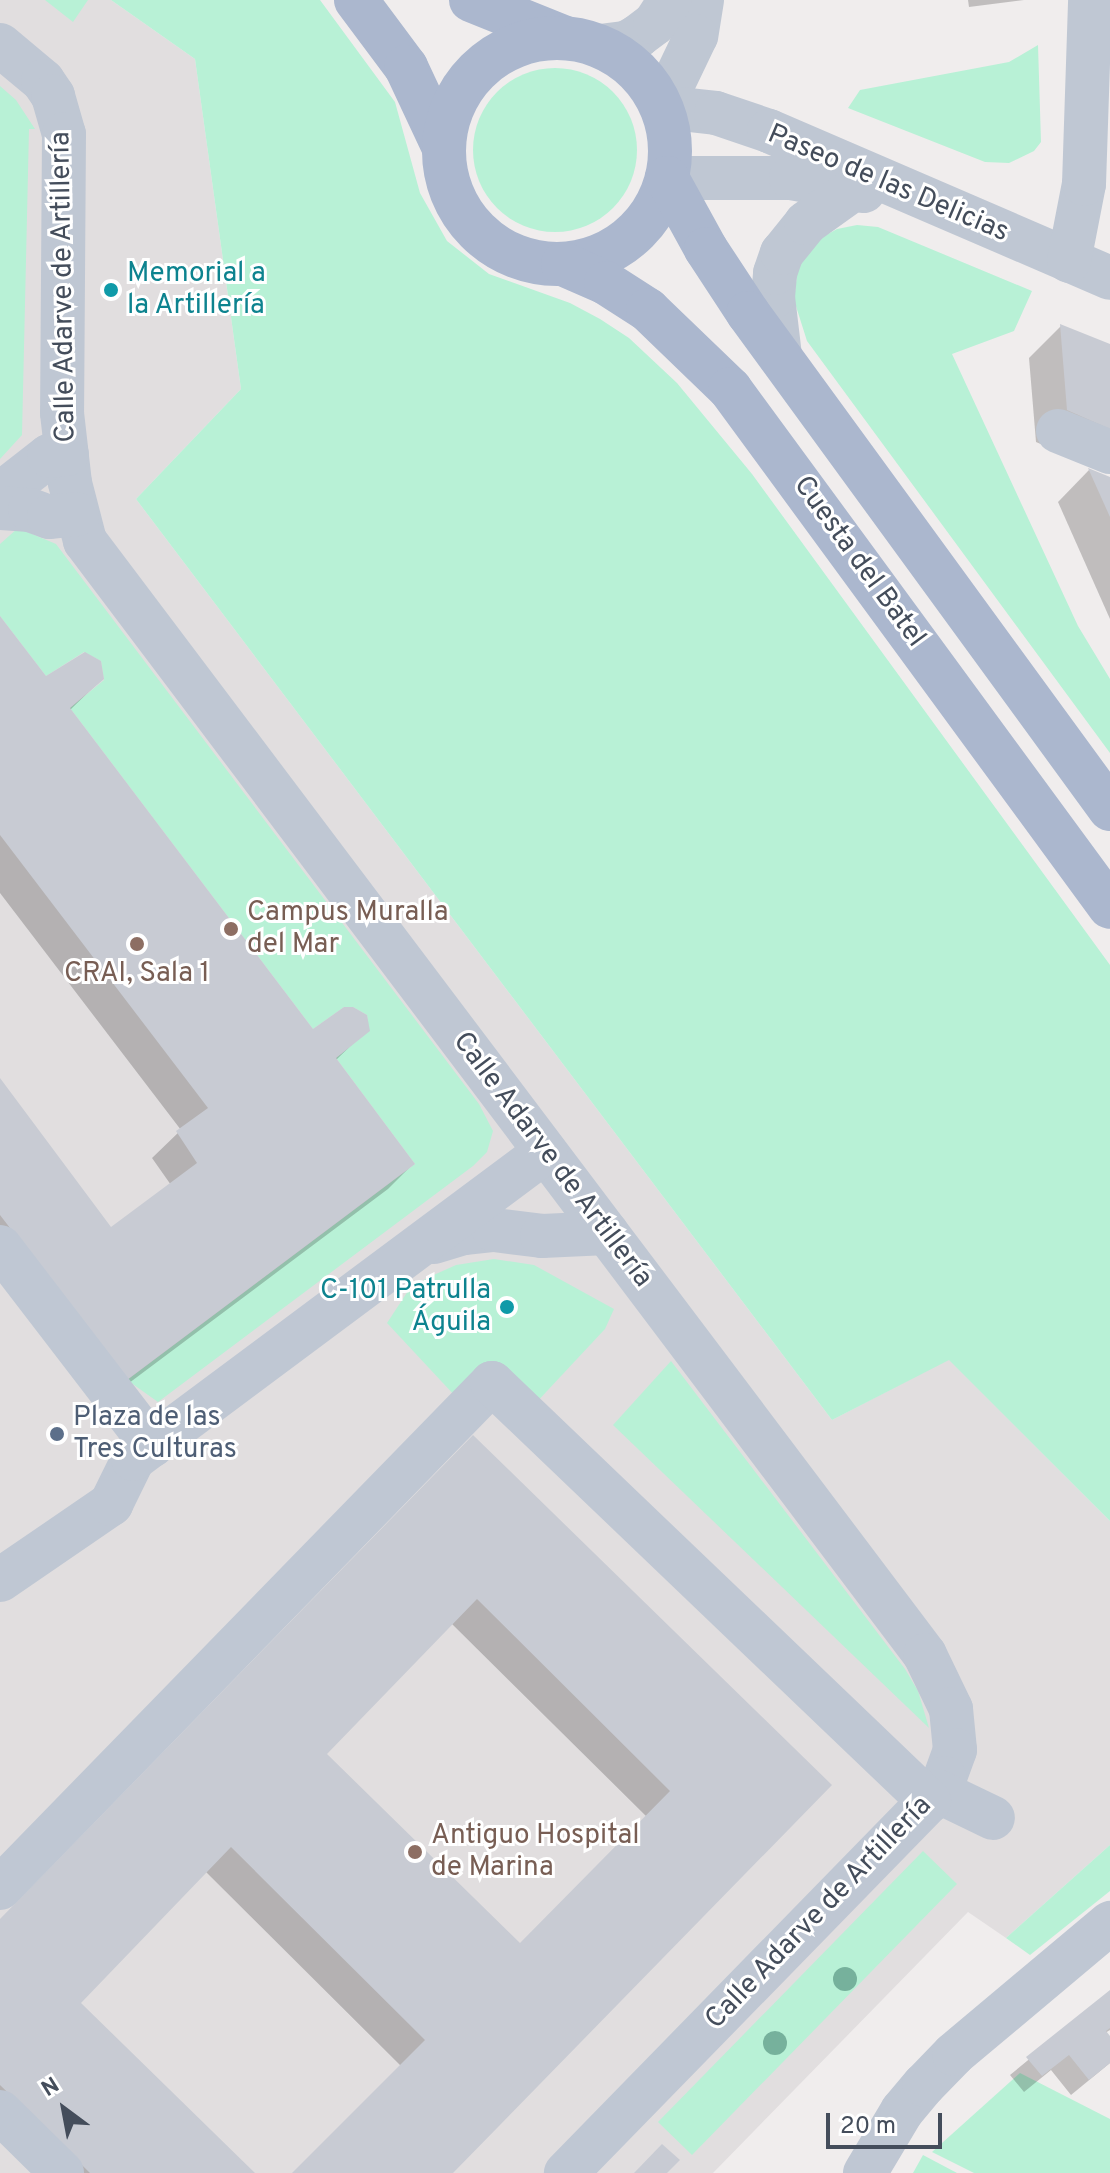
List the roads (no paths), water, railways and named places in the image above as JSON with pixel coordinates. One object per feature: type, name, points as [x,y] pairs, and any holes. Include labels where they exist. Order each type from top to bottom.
[{"type":"main road","points":[[356,0],[411,76],[443,146]]},
{"type":"main road","points":[[471,0],[583,42],[632,66],[662,107],[670,143],[667,178],[653,210],[629,238],[599,257],[563,264],[524,260],[485,240],[457,207],[444,166],[443,146],[452,107],[481,67],[506,49],[525,42],[583,42]]},
{"type":"main road","name":"Cuesta del Batel","points":[[667,178],[725,279],[1110,809]]},
{"type":"main road","name":"Cuesta del Batel","points":[[563,264],[606,283],[648,310],[730,389],[1110,907]]},
{"type":"street","points":[[583,42],[626,43],[655,23],[670,0]]},
{"type":"street","points":[[662,107],[696,36],[702,0]]},
{"type":"street","points":[[1069,261],[1084,184],[1090,0]]},
{"type":"street","name":"Calle Adarve de Artillería","points":[[0,45],[43,81],[53,96],[64,134],[62,413],[77,514],[85,541],[932,1665],[947,1695],[955,1737],[951,1765],[933,1796],[566,2173]]},
{"type":"street","name":"Paseo de las Delicias","points":[[662,107],[716,113],[857,179],[941,208],[1110,278]]},
{"type":"street","name":"Paseo de las Delicias","points":[[667,178],[857,179]]},
{"type":"street","points":[[780,356],[773,297],[775,273],[782,253],[806,223],[857,179]]},
{"type":"street","points":[[1058,431],[1110,452]]},
{"type":"street","points":[[0,494],[49,456],[67,454]]},
{"type":"street","points":[[0,508],[21,509],[49,517],[77,514]]},
{"type":"street","points":[[0,1580],[111,1504],[133,1459],[545,1152]]},
{"type":"street","points":[[394,1264],[429,1244],[464,1233],[494,1230],[542,1236],[607,1233]]},
{"type":"street","points":[[0,1247],[152,1445]]},
{"type":"street","points":[[0,1888],[492,1383],[933,1796],[993,1818]]},
{"type":"street","points":[[865,2173],[902,2111],[954,2054],[1110,1923]]},
{"type":"street","points":[[0,2112],[62,2173]]},
{"type":"place","name":"Memorial a la Artillería","points":[[111,290]]},
{"type":"place","name":"Campus Muralla del Mar","points":[[231,929]]},
{"type":"place","name":"CRAI, Sala 1","points":[[137,944]]},
{"type":"place","name":"C-101 Patrulla Águila","points":[[507,1307]]},
{"type":"place","name":"Plaza de las Tres Culturas","points":[[57,1434]]},
{"type":"place","name":"Antiguo Hospital de Marina","points":[[415,1852]]}]
